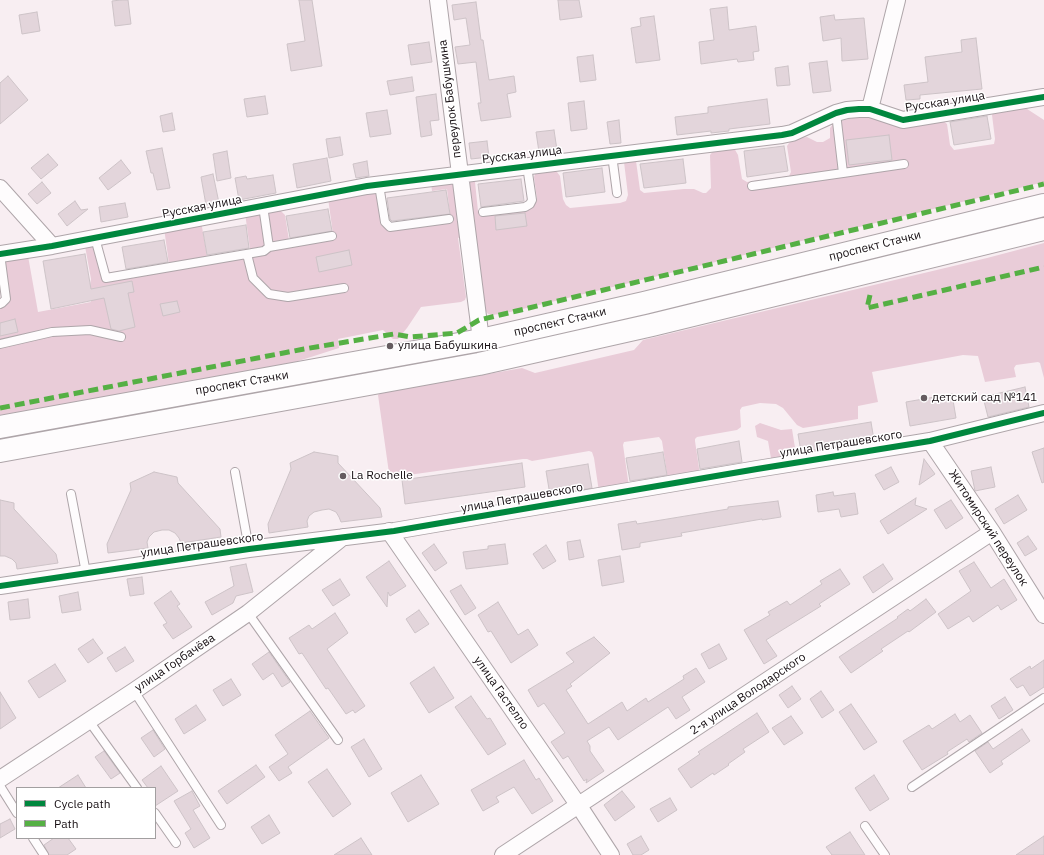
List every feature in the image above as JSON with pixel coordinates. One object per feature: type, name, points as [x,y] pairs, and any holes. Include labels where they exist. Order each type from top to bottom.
[{"type":"main road","name":"проспект Стачки","points":[[0,428],[481,340],[644,303],[1044,204]]},
{"type":"main road","name":"проспект Стачки","points":[[0,451],[478,364],[652,326],[1044,229]]},
{"type":"street","name":"переулок Бабушкина","points":[[438,0],[481,340]]},
{"type":"street","points":[[870,110],[897,0]]},
{"type":"street","name":"Русская улица","points":[[0,254],[52,246],[379,185],[782,135],[792,133],[836,113],[859,109],[870,110],[903,120],[1044,97]]},
{"type":"street","points":[[0,188],[52,246]]},
{"type":"street","name":"улица Петрашевского","points":[[0,586],[249,549],[389,531],[930,441],[1044,413]]},
{"type":"street","name":"Житомирский переулок","points":[[930,441],[992,532],[1044,615]]},
{"type":"street","name":"улица Гастелло","points":[[389,531],[579,806],[610,855]]},
{"type":"street","name":"2-я улица Володарского","points":[[503,855],[992,532]]},
{"type":"street","name":"улица Горбачёва","points":[[0,779],[134,691],[248,613],[343,537]]},
{"type":"lane","points":[[836,113],[843,173]]},
{"type":"lane","points":[[612,155],[618,193]]},
{"type":"lane","points":[[752,186],[904,164]]},
{"type":"lane","points":[[483,212],[525,207],[530,204],[532,200],[527,166]]},
{"type":"lane","points":[[379,185],[385,222],[390,227],[449,219]]},
{"type":"lane","points":[[263,206],[269,247]]},
{"type":"lane","points":[[95,238],[106,278],[264,251],[269,247],[332,236]]},
{"type":"lane","points":[[0,254],[6,299],[0,304]]},
{"type":"lane","points":[[247,254],[253,278],[269,294],[288,297],[344,288]]},
{"type":"lane","points":[[0,344],[52,332],[90,330],[121,337]]},
{"type":"lane","points":[[235,472],[249,549]]},
{"type":"lane","points":[[71,494],[86,573]]},
{"type":"lane","points":[[248,613],[338,740]]},
{"type":"lane","points":[[134,691],[221,825]]},
{"type":"lane","points":[[912,787],[1044,698]]},
{"type":"lane","points":[[89,721],[136,787]]},
{"type":"lane","points":[[0,786],[16,811]]},
{"type":"lane","points":[[156,814],[176,843]]},
{"type":"lane","points":[[865,826],[885,855]]},
{"type":"lane","points":[[34,839],[44,855]]},
{"type":"shaded area","points":[[1024,107],[1044,120],[1044,182],[506,313],[492,315],[488,314],[485,310],[468,180],[473,180],[475,182],[478,211],[483,216],[529,209],[534,205],[537,199],[534,177],[535,174],[552,170],[557,172],[560,176],[563,199],[566,205],[570,208],[620,203],[626,201],[628,195],[624,162],[636,161],[640,190],[644,193],[694,189],[706,193],[711,188],[710,155],[714,150],[734,148],[738,155],[742,179],[747,182],[789,176],[791,172],[787,146],[792,139],[807,137],[817,142],[823,142],[830,138],[830,128],[834,123],[852,118],[865,117],[889,122],[941,119],[947,124],[950,145],[954,150],[994,144],[995,139],[992,115],[996,108]]},
{"type":"shaded area","points":[[453,177],[465,236],[458,238],[466,297],[465,300],[461,302],[421,307],[398,339],[393,339],[383,330],[338,339],[339,348],[289,364],[113,397],[0,415],[0,305],[4,304],[3,260],[28,256],[38,312],[91,302],[89,292],[91,279],[85,246],[94,244],[98,267],[103,274],[126,272],[169,264],[164,228],[201,221],[207,256],[250,249],[245,213],[275,205],[285,215],[289,240],[333,234],[328,198],[383,187],[388,223],[450,215],[447,189],[432,191],[431,183]]},
{"type":"shaded area","points":[[1044,243],[1044,378],[1040,363],[1038,362],[1016,365],[1014,368],[1016,377],[985,382],[978,356],[963,355],[872,372],[878,402],[858,406],[858,419],[803,428],[797,425],[783,408],[776,404],[760,403],[742,407],[740,410],[741,427],[737,430],[697,437],[695,439],[700,475],[668,480],[662,441],[659,437],[624,442],[623,445],[629,487],[599,492],[594,458],[592,452],[589,451],[532,461],[523,459],[394,477],[389,473],[378,395],[380,393],[522,368],[535,373],[634,350],[643,340]]},
{"type":"shaded area","points":[[760,423],[781,430],[792,429],[797,460],[772,464],[768,441],[757,437],[755,426]]},
{"type":"building","points":[[128,0],[131,24],[115,26],[112,1]]},
{"type":"building","points":[[299,0],[312,0],[322,66],[291,71],[287,44],[305,41]]},
{"type":"building","points":[[558,0],[579,0],[582,17],[560,20]]},
{"type":"building","points":[[476,2],[481,40],[483,40],[489,80],[514,76],[516,92],[507,94],[511,117],[481,121],[478,103],[481,103],[476,62],[458,64],[455,47],[470,45],[466,18],[454,20],[452,5]]},
{"type":"building","points":[[727,7],[729,30],[756,26],[759,51],[753,52],[754,60],[738,62],[737,59],[701,64],[699,42],[714,40],[710,9]]},
{"type":"building","points":[[37,12],[40,31],[22,34],[19,15]]},
{"type":"building","points":[[834,15],[835,20],[864,18],[868,59],[842,61],[841,38],[823,41],[820,17]]},
{"type":"building","points":[[654,16],[660,60],[636,63],[631,28],[641,26],[640,18]]},
{"type":"building","points":[[976,38],[982,89],[920,95],[920,99],[906,100],[904,85],[928,82],[925,57],[962,52],[961,40]]},
{"type":"building","points":[[429,42],[432,62],[411,65],[408,45]]},
{"type":"building","points":[[593,55],[596,80],[580,82],[577,57]]},
{"type":"building","points":[[827,61],[831,91],[813,93],[809,63]]},
{"type":"building","points":[[788,66],[790,85],[777,86],[775,68]]},
{"type":"building","points":[[8,76],[28,100],[0,124],[0,83]]},
{"type":"building","points":[[412,77],[414,91],[390,95],[387,81]]},
{"type":"building","points":[[436,94],[439,120],[430,121],[432,135],[421,137],[416,97]]},
{"type":"building","points":[[265,96],[268,114],[247,117],[244,99]]},
{"type":"building","points":[[767,99],[770,124],[729,129],[729,131],[711,133],[711,131],[677,135],[675,117],[708,113],[708,107]]},
{"type":"building","points":[[584,101],[587,129],[571,131],[568,103]]},
{"type":"building","points":[[387,110],[391,134],[370,137],[366,113]]},
{"type":"building","points":[[172,113],[175,130],[163,132],[160,116]]},
{"type":"building","points":[[987,116],[991,139],[954,145],[950,122]]},
{"type":"building","points":[[619,120],[621,143],[610,144],[607,122]]},
{"type":"building","points":[[554,130],[557,150],[539,152],[536,132]]},
{"type":"building","points":[[889,135],[892,160],[849,165],[846,140]]},
{"type":"building","points":[[340,137],[343,155],[329,158],[326,139]]},
{"type":"building","points":[[487,141],[489,157],[471,159],[469,143]]},
{"type":"building","points":[[784,146],[788,171],[747,177],[744,151]]},
{"type":"building","points":[[162,148],[170,188],[157,190],[146,151]]},
{"type":"building","points":[[227,151],[231,178],[217,181],[213,154]]},
{"type":"building","points":[[48,154],[58,165],[41,179],[31,168]]},
{"type":"building","points":[[327,158],[331,181],[297,188],[293,164]]},
{"type":"building","points":[[683,159],[686,183],[644,188],[640,164]]},
{"type":"building","points":[[121,160],[131,173],[108,190],[99,178]]},
{"type":"building","points":[[367,161],[369,176],[356,178],[353,164]]},
{"type":"building","points":[[602,168],[605,192],[566,197],[563,173]]},
{"type":"building","points":[[213,174],[219,203],[206,205],[201,177]]},
{"type":"building","points":[[273,175],[276,193],[239,200],[235,178],[246,176],[247,179]]},
{"type":"building","points":[[521,179],[524,201],[481,207],[478,184]]},
{"type":"building","points":[[42,182],[51,193],[37,204],[28,194]]},
{"type":"building","points":[[446,190],[450,214],[392,221],[390,219],[387,198]]},
{"type":"building","points":[[75,201],[81,210],[88,209],[67,226],[58,214]]},
{"type":"building","points":[[125,203],[128,217],[101,222],[99,207]]},
{"type":"building","points":[[328,209],[332,231],[290,238],[286,216]]},
{"type":"building","points":[[525,213],[527,226],[496,230],[495,216]]},
{"type":"building","points":[[246,225],[249,248],[207,255],[203,232]]},
{"type":"building","points":[[164,240],[168,262],[126,269],[122,247]]},
{"type":"building","points":[[349,250],[352,265],[319,272],[316,257]]},
{"type":"building","points":[[85,254],[91,289],[132,281],[134,292],[128,293],[135,327],[119,331],[111,329],[104,298],[51,309],[43,261]]},
{"type":"building","points":[[177,301],[180,312],[163,316],[160,304]]},
{"type":"building","points":[[15,319],[18,332],[0,336],[0,323]]},
{"type":"building","points":[[1025,387],[1029,407],[988,417],[983,397]]},
{"type":"building","points":[[952,394],[956,418],[910,426],[906,402]]},
{"type":"building","points":[[871,422],[874,440],[801,452],[798,434]]},
{"type":"building","points":[[739,441],[742,462],[700,469],[697,449]]},
{"type":"building","points":[[1044,448],[1044,482],[1042,483],[1032,452]]},
{"type":"building","points":[[314,452],[338,456],[338,463],[380,508],[382,517],[341,522],[336,512],[329,509],[314,512],[309,516],[307,521],[308,527],[269,533],[268,524],[291,469],[290,463]]},
{"type":"building","points":[[663,452],[667,475],[630,481],[626,458]]},
{"type":"building","points":[[924,459],[935,474],[919,485]]},
{"type":"building","points":[[522,463],[525,487],[405,504],[402,480]]},
{"type":"building","points":[[588,464],[592,488],[550,495],[546,471]]},
{"type":"building","points":[[891,467],[899,482],[884,490],[875,475]]},
{"type":"building","points":[[991,467],[995,487],[975,491],[971,471]]},
{"type":"building","points":[[154,472],[177,477],[178,483],[220,529],[221,537],[181,543],[175,533],[169,530],[162,530],[154,532],[149,537],[147,542],[148,548],[108,553],[107,544],[131,490],[130,483]]},
{"type":"building","points":[[833,492],[834,496],[855,493],[858,514],[841,517],[839,509],[818,512],[816,495]]},
{"type":"building","points":[[1018,495],[1027,510],[1004,524],[995,509]]},
{"type":"building","points":[[916,498],[915,505],[927,509],[888,534],[880,521]]},
{"type":"building","points":[[0,500],[14,503],[14,509],[56,554],[58,563],[17,569],[16,563],[12,559],[5,556],[0,556]]},
{"type":"building","points":[[951,500],[963,518],[946,529],[934,510]]},
{"type":"building","points":[[778,501],[781,517],[681,533],[682,536],[640,543],[640,547],[622,550],[618,524],[636,521],[637,524],[728,509],[728,507]]},
{"type":"building","points":[[1028,536],[1037,549],[1025,556],[1017,543]]},
{"type":"building","points":[[580,540],[584,557],[569,560],[567,542]]},
{"type":"building","points":[[434,544],[447,563],[435,571],[422,553]]},
{"type":"building","points":[[505,544],[508,564],[466,569],[463,552],[488,549],[488,546]]},
{"type":"building","points":[[546,545],[556,561],[543,569],[533,554]]},
{"type":"building","points":[[620,556],[624,582],[602,586],[598,560]]},
{"type":"building","points":[[389,561],[406,586],[390,596],[388,592],[387,607],[366,577]]},
{"type":"building","points":[[974,562],[991,588],[1004,579],[1017,600],[1001,610],[998,605],[973,622],[969,616],[948,629],[938,614],[971,591],[959,571]]},
{"type":"building","points":[[246,564],[253,592],[236,596],[233,603],[212,615],[205,602],[234,586],[230,567]]},
{"type":"building","points":[[883,564],[893,579],[873,593],[863,577]]},
{"type":"building","points":[[840,569],[850,584],[819,604],[821,606],[766,640],[777,656],[764,664],[744,630],[770,615],[768,612],[787,601],[790,605],[822,584],[820,581]]},
{"type":"building","points":[[142,577],[144,594],[130,596],[127,579]]},
{"type":"building","points":[[340,579],[350,595],[333,606],[322,590]]},
{"type":"building","points":[[461,585],[476,608],[465,615],[450,591]]},
{"type":"building","points":[[171,591],[180,604],[177,606],[192,627],[173,639],[163,625],[167,623],[154,603]]},
{"type":"building","points":[[78,592],[81,610],[62,613],[59,596]]},
{"type":"building","points":[[28,599],[30,618],[10,620],[8,602]]},
{"type":"building","points":[[926,599],[936,612],[909,632],[908,631],[881,649],[883,651],[851,673],[839,657],[898,618],[897,617],[908,609],[910,611]]},
{"type":"building","points":[[498,602],[518,635],[528,629],[538,645],[511,663],[491,631],[488,632],[478,615]]},
{"type":"building","points":[[419,610],[429,624],[415,633],[406,619]]},
{"type":"building","points":[[335,613],[348,633],[327,649],[365,706],[355,713],[353,710],[346,714],[328,688],[326,689],[302,653],[299,654],[289,638],[309,625],[312,629]]},
{"type":"building","points":[[594,637],[610,653],[570,684],[572,686],[566,690],[588,724],[622,702],[627,711],[646,698],[648,702],[684,679],[683,676],[696,668],[705,682],[682,697],[690,710],[676,719],[668,707],[618,740],[609,727],[587,741],[590,746],[590,751],[604,771],[586,783],[587,779],[584,781],[568,756],[563,759],[551,742],[565,733],[544,703],[538,707],[528,690],[574,662],[566,653]]},
{"type":"building","points":[[93,639],[103,653],[88,663],[78,649]]},
{"type":"building","points":[[719,644],[727,659],[709,669],[701,654]]},
{"type":"building","points":[[125,647],[134,661],[116,672],[107,658]]},
{"type":"building","points":[[269,652],[290,682],[282,687],[273,673],[263,680],[252,664]]},
{"type":"building","points":[[1044,660],[1044,687],[1030,696],[1023,685],[1017,688],[1010,679],[1030,666],[1031,669]]},
{"type":"building","points":[[55,664],[66,681],[39,698],[28,681]]},
{"type":"building","points":[[434,667],[454,698],[429,713],[410,683]]},
{"type":"building","points":[[231,679],[241,695],[223,706],[213,690]]},
{"type":"building","points":[[792,686],[801,699],[788,708],[779,695]]},
{"type":"building","points":[[821,691],[834,710],[822,718],[810,699]]},
{"type":"building","points":[[0,692],[16,718],[0,729]]},
{"type":"building","points":[[471,696],[487,719],[490,718],[506,744],[488,755],[455,707]]},
{"type":"building","points":[[1005,697],[1013,710],[999,719],[991,706]]},
{"type":"building","points":[[851,704],[877,742],[864,750],[839,712]]},
{"type":"building","points":[[196,705],[206,720],[184,734],[175,719]]},
{"type":"building","points":[[310,711],[329,738],[288,767],[292,773],[279,781],[269,767],[288,754],[275,735]]},
{"type":"building","points":[[757,713],[769,732],[743,749],[745,752],[728,764],[729,765],[714,775],[713,773],[691,788],[678,769],[700,754],[698,752]]},
{"type":"building","points":[[955,714],[960,722],[970,715],[982,733],[969,742],[967,739],[947,752],[948,754],[922,770],[903,741],[929,725],[932,729]]},
{"type":"building","points":[[791,716],[803,733],[784,745],[772,728]]},
{"type":"building","points":[[1022,729],[1030,741],[1001,761],[1003,764],[990,773],[975,751],[988,742],[993,749]]},
{"type":"building","points":[[153,730],[165,749],[154,757],[141,738]]},
{"type":"building","points":[[364,739],[382,769],[369,777],[351,747]]},
{"type":"building","points":[[104,751],[120,773],[111,779],[95,757]]},
{"type":"building","points":[[524,760],[536,780],[539,778],[553,801],[532,814],[514,787],[496,797],[499,802],[483,811],[471,790]]},
{"type":"building","points":[[256,765],[265,777],[227,804],[218,791]]},
{"type":"building","points":[[161,766],[178,791],[156,805],[156,787],[147,787],[142,780]]},
{"type":"building","points":[[327,769],[351,804],[333,817],[308,782]]},
{"type":"building","points":[[78,775],[85,787],[60,787]]},
{"type":"building","points":[[421,775],[439,804],[408,822],[391,793]]},
{"type":"building","points":[[874,775],[889,799],[870,811],[855,788]]},
{"type":"building","points":[[192,791],[200,806],[193,810],[210,838],[194,848],[185,833],[191,829],[174,801]]},
{"type":"building","points":[[622,791],[635,807],[615,821],[604,805]]},
{"type":"building","points":[[670,798],[677,810],[658,822],[650,809]]},
{"type":"building","points":[[269,815],[280,833],[262,844],[251,827]]},
{"type":"building","points":[[10,819],[15,829],[0,838],[0,824]]},
{"type":"building","points":[[850,832],[865,855],[832,855],[826,847]]},
{"type":"building","points":[[641,836],[649,850],[641,855],[633,855],[627,844]]},
{"type":"building","points":[[1044,836],[1044,855],[1016,855]]},
{"type":"building","points":[[361,838],[372,855],[334,855]]},
{"type":"building","points":[[53,839],[69,839],[76,849],[67,855],[49,855],[44,845]]},
{"type":"marked path","points":[[0,408],[304,349],[394,334],[411,337],[457,333],[479,320],[1044,184]]},
{"type":"marked path","points":[[870,295],[867,308],[1044,267]]},
{"type":"cycle path","points":[[0,254],[52,246],[367,186],[782,135],[792,133],[836,113],[847,110],[870,109],[903,120],[1044,97]]},
{"type":"cycle path","points":[[0,586],[249,549],[394,531],[930,441],[1044,413]]},
{"type":"place","name":"улица Бабушкина","points":[[390,346]]},
{"type":"place","name":"детский сад №141","points":[[924,398]]},
{"type":"place","name":"La Rochelle","points":[[343,476]]}]
